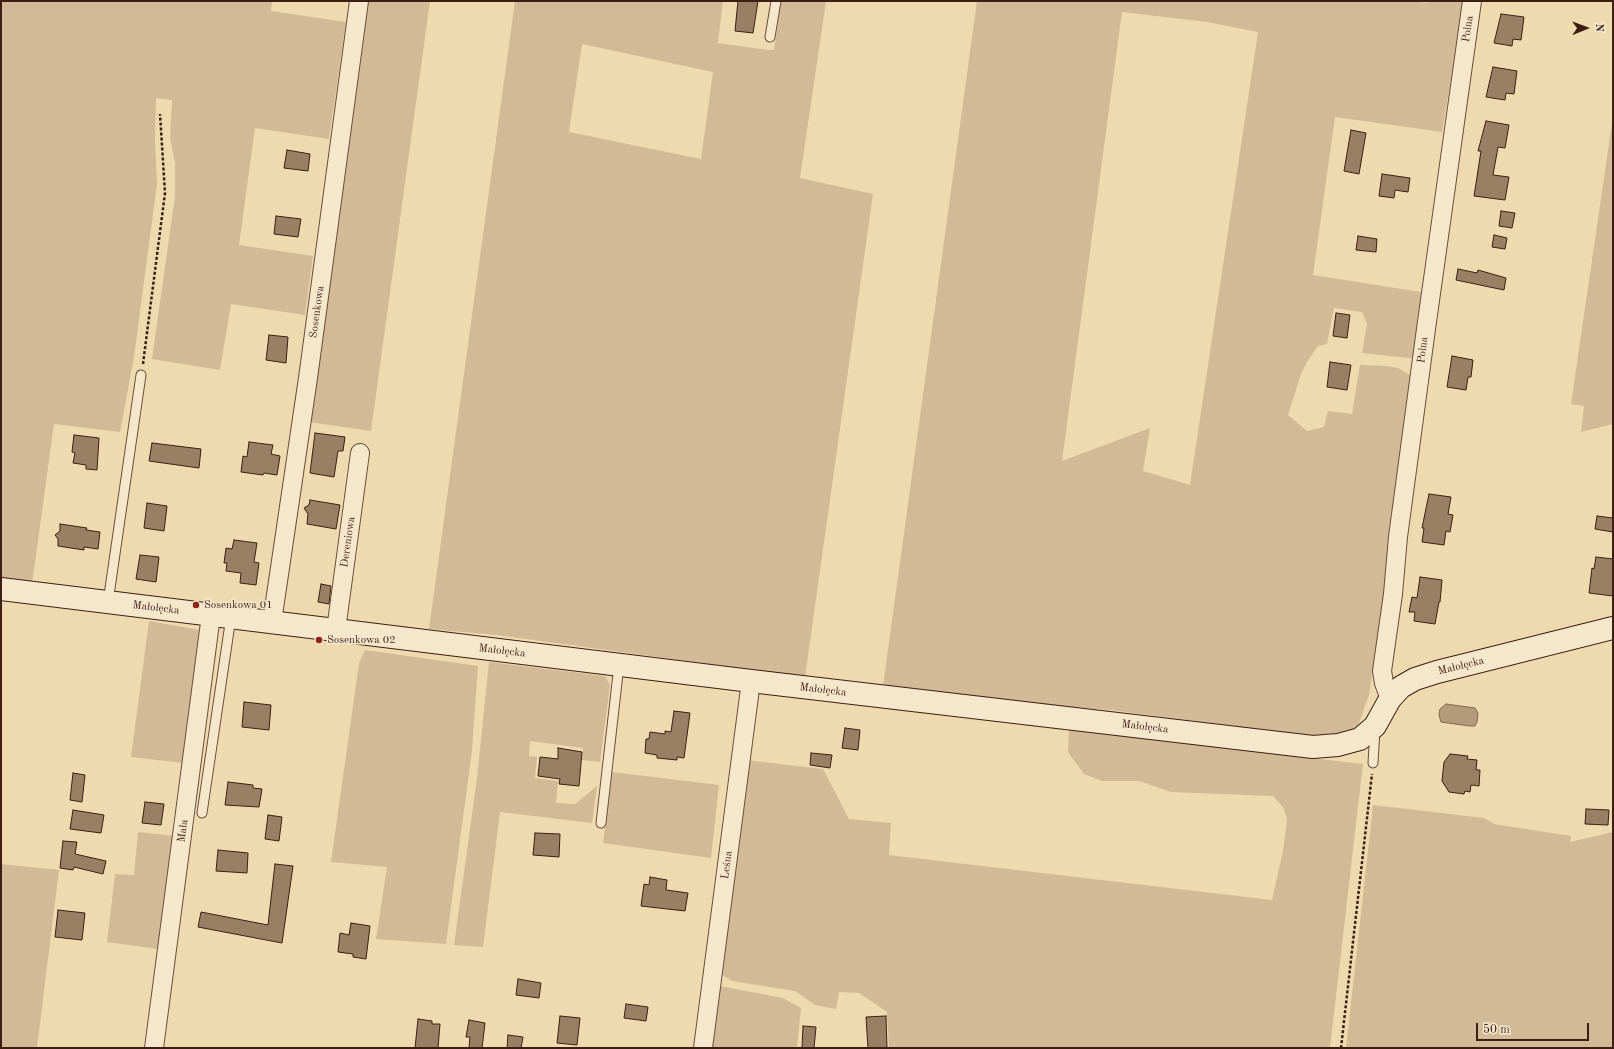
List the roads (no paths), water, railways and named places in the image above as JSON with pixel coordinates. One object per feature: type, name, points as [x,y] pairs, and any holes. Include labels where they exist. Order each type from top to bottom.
[{"type":"street","name":"Sosenkowa","points":[[272,622],[307,386],[359,1]]},
{"type":"street","name":"Polna","points":[[1390,699],[1384,683],[1382,671],[1393,594],[1398,536],[1472,1]]},
{"type":"street","name":"Dereniowa","points":[[336,630],[360,453]]},
{"type":"street","name":"Małołęcka","points":[[1,589],[751,681],[1313,746],[1351,742],[1360,739],[1375,726],[1390,699],[1409,681],[1437,672],[1613,628]]},
{"type":"street","name":"Mała","points":[[154,1048],[221,616]]},
{"type":"street","name":"Leśna","points":[[702,1048],[751,681]]},
{"type":"lane","points":[[770,37],[776,1]]},
{"type":"lane","points":[[108,602],[141,376]]},
{"type":"lane","points":[[202,813],[221,616]]},
{"type":"lane","points":[[601,823],[619,665]]},
{"type":"lane","points":[[1373,763],[1376,734],[1375,726]]},
{"type":"place","name":"Sosenkowa 01","points":[[196,605]]},
{"type":"place","name":"Sosenkowa 02","points":[[319,640]]}]
